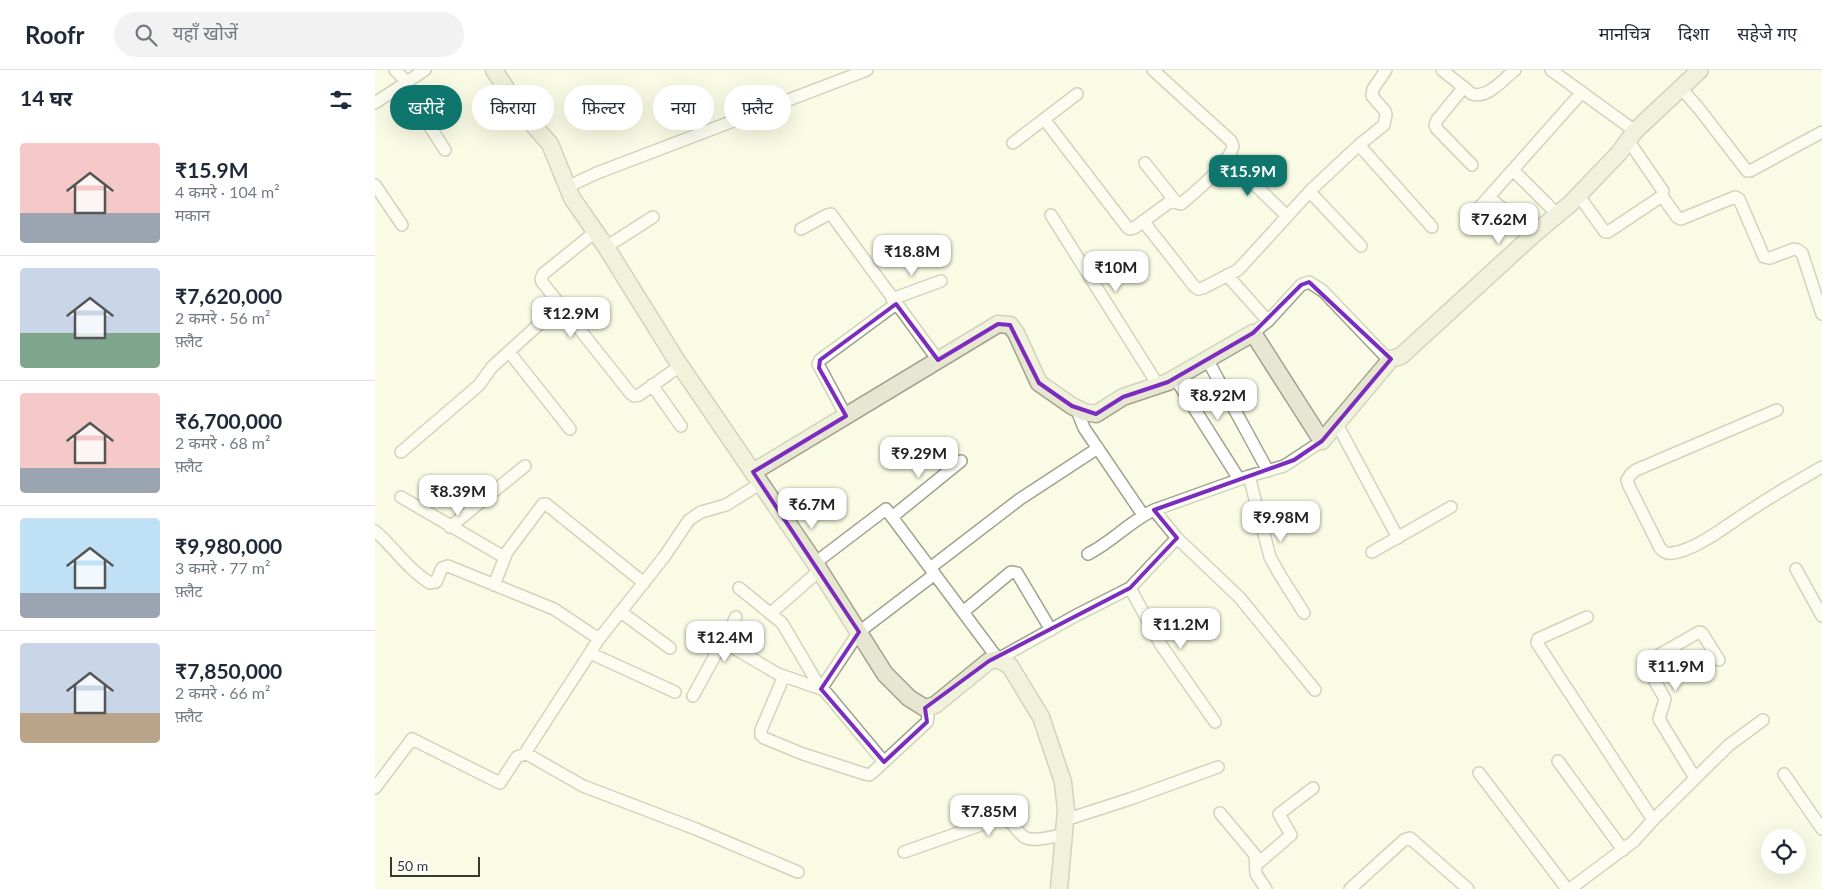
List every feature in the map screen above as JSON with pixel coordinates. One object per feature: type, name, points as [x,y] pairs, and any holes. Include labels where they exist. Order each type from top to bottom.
[{"type":"street","points":[[395,70],[405,83],[445,150]]},
{"type":"street","points":[[375,104],[425,70]]},
{"type":"street","points":[[494,70],[520,110],[550,144],[572,198],[606,247],[680,366],[818,566],[885,674],[909,698],[925,708],[928,716],[927,722],[884,762],[872,772],[865,774],[803,754],[761,735],[761,730],[784,676]]},
{"type":"street","points":[[567,187],[597,173],[867,70]]},
{"type":"street","points":[[1045,119],[1127,227],[1131,229],[1171,201],[1181,204],[1207,181],[1227,158],[1233,146],[1231,141],[1153,70]]},
{"type":"street","points":[[1143,221],[1198,289],[1238,270],[1310,192],[1386,121],[1385,111],[1373,96],[1373,89],[1386,70]]},
{"type":"street","points":[[1442,70],[1472,94],[1477,95],[1484,94],[1515,70]]},
{"type":"street","points":[[1551,70],[1581,92],[1632,136],[1663,191],[1662,196],[1677,217],[1681,219],[1735,197],[1739,199],[1763,257],[1770,258],[1794,249],[1798,250],[1802,254],[1822,314]]},
{"type":"street","points":[[1088,554],[1143,515],[1244,477],[1268,471],[1294,460],[1323,441],[1391,359],[1401,356],[1533,235],[1579,196],[1619,153],[1632,136],[1699,70]]},
{"type":"street","points":[[1464,88],[1437,120],[1435,125],[1472,165]]},
{"type":"street","points":[[1681,88],[1747,171],[1822,132]]},
{"type":"street","points":[[1471,218],[1581,92]]},
{"type":"street","points":[[1013,143],[1077,94]]},
{"type":"street","points":[[1359,145],[1432,227]]},
{"type":"street","points":[[1227,158],[1287,216]]},
{"type":"street","points":[[1145,163],[1175,202]]},
{"type":"street","points":[[1513,170],[1558,215]]},
{"type":"street","points":[[375,185],[402,225]]},
{"type":"street","points":[[1310,192],[1361,246]]},
{"type":"street","points":[[1579,196],[1605,232],[1608,232],[1662,196]]},
{"type":"street","points":[[1489,197],[1533,235]]},
{"type":"street","points":[[801,229],[831,214],[938,360]]},
{"type":"street","points":[[1051,215],[1158,385]]},
{"type":"street","points":[[606,247],[653,217]]},
{"type":"street","points":[[595,232],[543,274],[541,278],[560,305],[634,396],[680,366]]},
{"type":"street","points":[[1227,275],[1268,320]]},
{"type":"street","points":[[846,416],[818,364],[820,360],[894,301],[941,281]]},
{"type":"street","points":[[527,753],[527,750],[599,639],[644,583],[689,520],[701,512],[726,505],[757,478],[846,416],[998,324],[1010,325],[1016,333],[1039,383],[1076,408],[1096,414],[1123,397],[1175,378],[1253,333],[1301,285],[1309,282],[1323,292],[1384,355],[1391,359]]},
{"type":"street","points":[[401,452],[479,385],[492,367],[560,305]]},
{"type":"street","points":[[1253,333],[1323,441]]},
{"type":"street","points":[[509,352],[570,429]]},
{"type":"street","points":[[1207,359],[1268,471]]},
{"type":"street","points":[[1175,378],[1244,477],[1271,556],[1280,575],[1304,613]]},
{"type":"street","points":[[652,385],[681,426]]},
{"type":"street","points":[[1076,408],[1084,428],[1143,515]]},
{"type":"street","points":[[1777,410],[1636,470],[1631,474],[1627,480],[1629,486],[1660,548],[1664,553],[1670,554],[1706,539],[1822,467]]},
{"type":"street","points":[[1337,424],[1398,538]]},
{"type":"street","points":[[821,689],[859,632],[1020,499],[1098,448]]},
{"type":"street","points":[[893,517],[961,462]]},
{"type":"street","points":[[450,527],[525,466]]},
{"type":"street","points":[[401,497],[504,557]]},
{"type":"street","points":[[494,584],[504,557],[541,505],[546,504],[644,583]]},
{"type":"street","points":[[1372,552],[1451,508]]},
{"type":"street","points":[[771,613],[818,566],[886,509],[998,659],[1010,666],[1041,717],[1063,782],[1066,810],[1059,889]]},
{"type":"street","points":[[1154,510],[1177,538],[1240,598],[1315,690]]},
{"type":"street","points":[[375,531],[388,541],[417,573],[430,583],[437,580],[442,568],[447,566],[554,608],[599,639]]},
{"type":"street","points":[[925,708],[935,704],[989,661],[998,659],[1130,588],[1177,538]]},
{"type":"street","points":[[1796,569],[1822,616]]},
{"type":"street","points":[[963,612],[1011,572],[1014,572],[1051,630]]},
{"type":"street","points":[[739,588],[771,613],[788,631],[821,689]]},
{"type":"street","points":[[1130,588],[1161,645],[1215,722]]},
{"type":"street","points":[[621,612],[671,648]]},
{"type":"street","points":[[693,696],[735,617]]},
{"type":"street","points":[[1587,618],[1538,639],[1537,643],[1653,820]]},
{"type":"street","points":[[1695,778],[1659,719],[1665,700],[1647,667],[1650,660],[1697,632],[1702,633],[1719,660]]},
{"type":"street","points":[[722,640],[784,676],[821,689],[827,693],[884,762]]},
{"type":"street","points":[[590,653],[675,692]]},
{"type":"street","points":[[1479,773],[1569,889],[1584,885],[1634,841],[1729,745],[1763,720]]},
{"type":"street","points":[[375,788],[412,739],[500,784],[517,757],[527,753]]},
{"type":"street","points":[[527,753],[529,757],[583,786],[696,829],[798,872]]},
{"type":"street","points":[[1558,761],[1623,850]]},
{"type":"street","points":[[904,852],[1001,818],[1006,818],[1021,834],[1031,839],[1130,799],[1218,767]]},
{"type":"street","points":[[1784,774],[1822,829]]},
{"type":"street","points":[[1256,865],[1291,835],[1279,814],[1313,788]]},
{"type":"street","points":[[1220,812],[1255,855],[1256,874],[1266,889]]},
{"type":"street","points":[[1350,889],[1404,840],[1409,838],[1468,889]]},
{"type":"highlighted area","points":[[1309,282],[1391,359],[1322,441],[1294,460],[1154,510],[1177,538],[1130,588],[989,661],[925,708],[927,722],[884,762],[821,689],[859,632],[753,472],[846,416],[819,368],[820,360],[896,304],[938,360],[998,324],[1010,325],[1039,383],[1072,406],[1096,414],[1123,397],[1168,382],[1253,333],[1301,285]]}]
